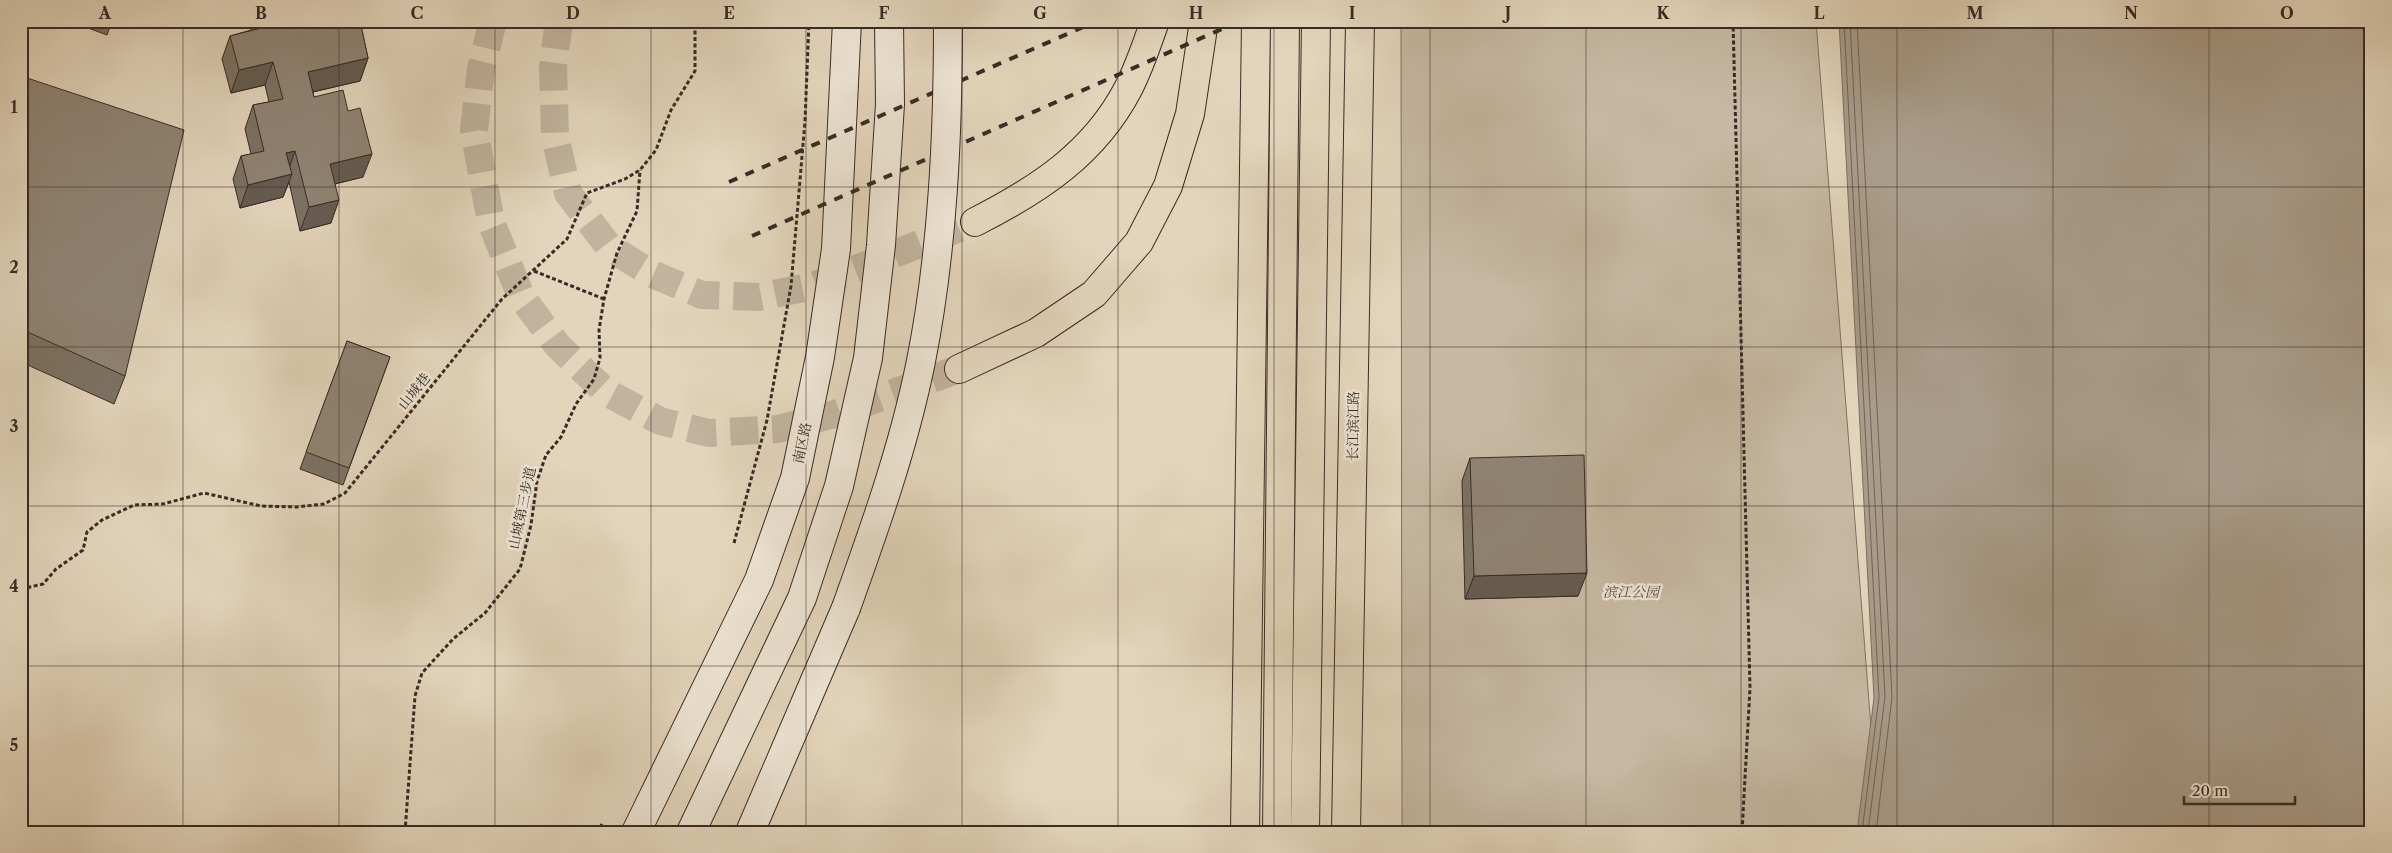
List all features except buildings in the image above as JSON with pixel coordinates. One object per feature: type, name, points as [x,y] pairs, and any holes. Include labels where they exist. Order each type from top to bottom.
[{"type":"main road","name":"南区路","points":[[636,832],[759,580],[795,478],[820,357],[836,249],[847,21]]},
{"type":"main road","points":[[691,832],[802,598],[839,486],[868,358],[881,245],[890,104],[889,21]]},
{"type":"main road","points":[[750,832],[846,608],[889,489],[921,361],[938,251],[948,95],[948,21]]},
{"type":"main road","points":[[974,222],[1020,199],[1059,171],[1102,130],[1128,89],[1155,21]]},
{"type":"main road","points":[[959,369],[1036,333],[1094,294],[1139,242],[1168,186],[1190,114],[1204,21]]},
{"type":"main road","points":[[1246,832],[1256,21]]},
{"type":"main road","points":[[1277,832],[1285,21]]},
{"type":"main road","points":[[1305,832],[1316,21]]},
{"type":"main road","name":"长江滨江路","points":[[1346,832],[1360,21]]},
{"type":"path","name":"山城巷","points":[[21,588],[43,584],[56,569],[83,550],[87,532],[102,520],[134,505],[163,504],[204,494],[261,506],[297,507],[324,504],[345,493],[502,299],[567,239],[587,193],[640,170],[656,150],[671,110],[695,71],[695,21]]},
{"type":"path","points":[[732,549],[767,420],[791,286],[805,121],[809,21]]},
{"type":"path","points":[[1733,21],[1750,688],[1742,832]]},
{"type":"path","name":"山城第三步道","points":[[405,832],[415,696],[422,673],[453,639],[485,613],[520,569],[531,525],[538,481],[546,455],[561,437],[576,404],[594,379],[600,358],[599,330],[604,299],[617,253],[637,211],[640,170]]},
{"type":"path","points":[[534,271],[604,299]]},
{"type":"path","points":[[597,832],[607,815]]},
{"type":"green space","name":"滨江公园","points":[[1401,21],[1816,21],[1875,779],[1860,832],[1402,832]]},
{"type":"water","points":[[1839,21],[2371,21],[2371,832],[1857,832],[1874,698]]},
{"type":"tunnel","points":[[493,21],[481,69],[474,130],[491,222],[521,296],[558,346],[606,392],[660,421],[709,433],[778,429],[835,414],[959,369]]},
{"type":"tunnel","points":[[559,21],[553,67],[555,136],[568,193],[609,247],[652,274],[702,295],[759,297],[813,286],[975,222]]},
{"type":"railway","points":[[729,182],[1097,21]]},
{"type":"railway","points":[[752,236],[1240,21]]}]
